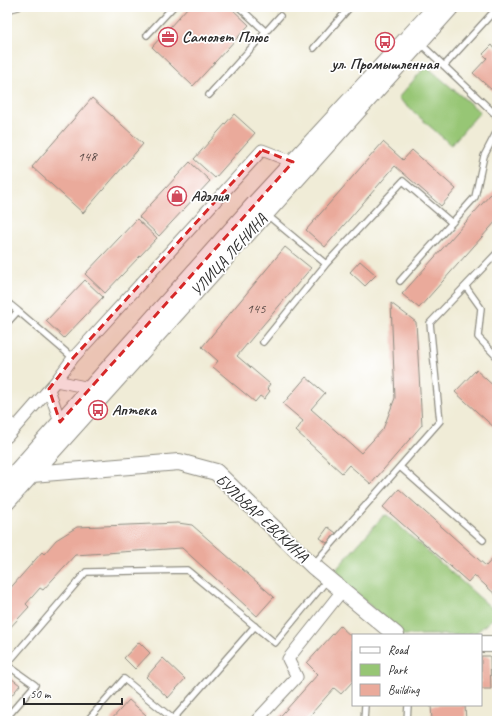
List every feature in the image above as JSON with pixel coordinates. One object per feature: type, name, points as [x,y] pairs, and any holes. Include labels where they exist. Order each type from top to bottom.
[{"type":"street","name":"УЛИЦА ЛЕНИНА","points":[[7,482],[293,162],[436,7]]},
{"type":"street","name":"УЛИЦА ЛЕНИНА","points":[[7,502],[451,7]]},
{"type":"street","points":[[7,437],[53,385],[73,358],[262,150],[293,162]]},
{"type":"street","points":[[53,385],[90,388]]},
{"type":"street","points":[[53,385],[60,422]]},
{"type":"street","name":"БУЛЬВАР ЕВСКИНА","points":[[32,474],[179,462],[216,472],[313,566],[395,634]]},
{"type":"street","points":[[256,721],[296,677],[288,659],[342,591]]},
{"type":"street","points":[[482,644],[497,644]]},
{"type":"lane","points":[[7,10],[18,7]]},
{"type":"lane","points":[[147,35],[173,7]]},
{"type":"lane","points":[[239,7],[266,32]]},
{"type":"lane","points":[[314,48],[350,7]]},
{"type":"lane","points":[[444,66],[497,8]]},
{"type":"lane","points":[[210,95],[280,16]]},
{"type":"lane","points":[[419,42],[497,116]]},
{"type":"lane","points":[[400,281],[475,197],[484,156],[497,131]]},
{"type":"lane","points":[[263,342],[326,264],[403,181],[452,223]]},
{"type":"lane","points":[[266,214],[326,264]]},
{"type":"lane","points":[[313,566],[440,421],[430,323],[497,253]]},
{"type":"lane","points":[[466,287],[481,308],[478,337],[497,357]]},
{"type":"lane","points":[[7,302],[73,358]]},
{"type":"lane","points":[[7,323],[18,311]]},
{"type":"lane","points":[[7,417],[17,426]]},
{"type":"lane","points":[[400,467],[483,540]]},
{"type":"lane","points":[[7,717],[35,685],[7,665],[86,572],[187,570],[275,643],[328,578]]},
{"type":"lane","points":[[87,721],[124,678],[173,719],[255,626]]},
{"type":"lane","points":[[364,706],[364,721]]},
{"type":"lane","points":[[408,706],[408,721]]},
{"type":"highlighted area","points":[[262,150],[293,162],[60,422],[49,389],[73,358]]},
{"type":"green space","points":[[426,66],[480,112],[451,145],[398,98]]},
{"type":"green space","points":[[387,515],[497,613],[497,615],[477,632],[466,634],[402,634],[333,573],[383,516]]},
{"type":"building","points":[[188,7],[230,7],[249,25],[193,86],[152,47]]},
{"type":"building","points":[[492,45],[495,49],[497,47],[497,87],[493,91],[473,73],[487,58],[483,54]]},
{"type":"building","points":[[92,98],[143,144],[83,213],[32,167]]},
{"type":"building","points":[[234,114],[255,133],[215,178],[194,159]]},
{"type":"building","points":[[383,142],[403,160],[412,150],[456,189],[441,206],[395,166],[325,247],[306,230]]},
{"type":"building","points":[[190,162],[210,181],[159,236],[139,217]]},
{"type":"building","points":[[497,187],[497,220],[419,308],[402,294]]},
{"type":"building","points":[[137,219],[157,238],[105,293],[85,274]]},
{"type":"building","points":[[285,247],[311,268],[237,356],[270,384],[267,388],[270,391],[264,399],[260,396],[255,402],[213,367],[218,361],[202,347]]},
{"type":"building","points":[[360,261],[376,275],[365,286],[350,272]]},
{"type":"building","points":[[85,280],[103,297],[64,338],[46,321]]},
{"type":"building","points":[[391,303],[416,322],[422,425],[371,484],[349,465],[342,473],[296,431],[303,421],[283,404],[306,377],[325,393],[311,409],[361,453],[383,429],[395,398]]},
{"type":"building","points":[[476,370],[497,389],[497,430],[455,392]]},
{"type":"building","points":[[399,489],[486,566],[497,554],[497,596],[474,575],[468,582],[383,507]]},
{"type":"building","points":[[178,523],[192,525],[274,597],[257,616],[182,548],[75,555],[43,590],[40,588],[26,604],[29,607],[7,631],[7,592],[42,552],[44,554],[56,540],[77,527]]},
{"type":"building","points":[[328,527],[336,533],[327,543],[320,538]]},
{"type":"building","points":[[340,626],[352,637],[352,682],[341,694],[334,688],[305,721],[276,721],[318,674],[307,663]]},
{"type":"building","points":[[139,642],[150,653],[135,669],[124,658]]},
{"type":"building","points":[[482,656],[490,656],[491,689],[482,689]]},
{"type":"building","points":[[163,658],[185,679],[168,698],[146,677]]},
{"type":"building","points":[[7,675],[20,685],[7,701]]},
{"type":"building","points":[[129,700],[146,715],[140,721],[110,721]]},
{"type":"building","points":[[431,706],[465,706],[466,721],[432,721]]},
{"type":"place","name":"Самолет Плюс","points":[[168,37]]},
{"type":"place","name":"ул. Промышленная","points":[[385,42]]},
{"type":"place","name":"Адэлия","points":[[177,196]]},
{"type":"place","name":"Аптека","points":[[98,410]]}]
